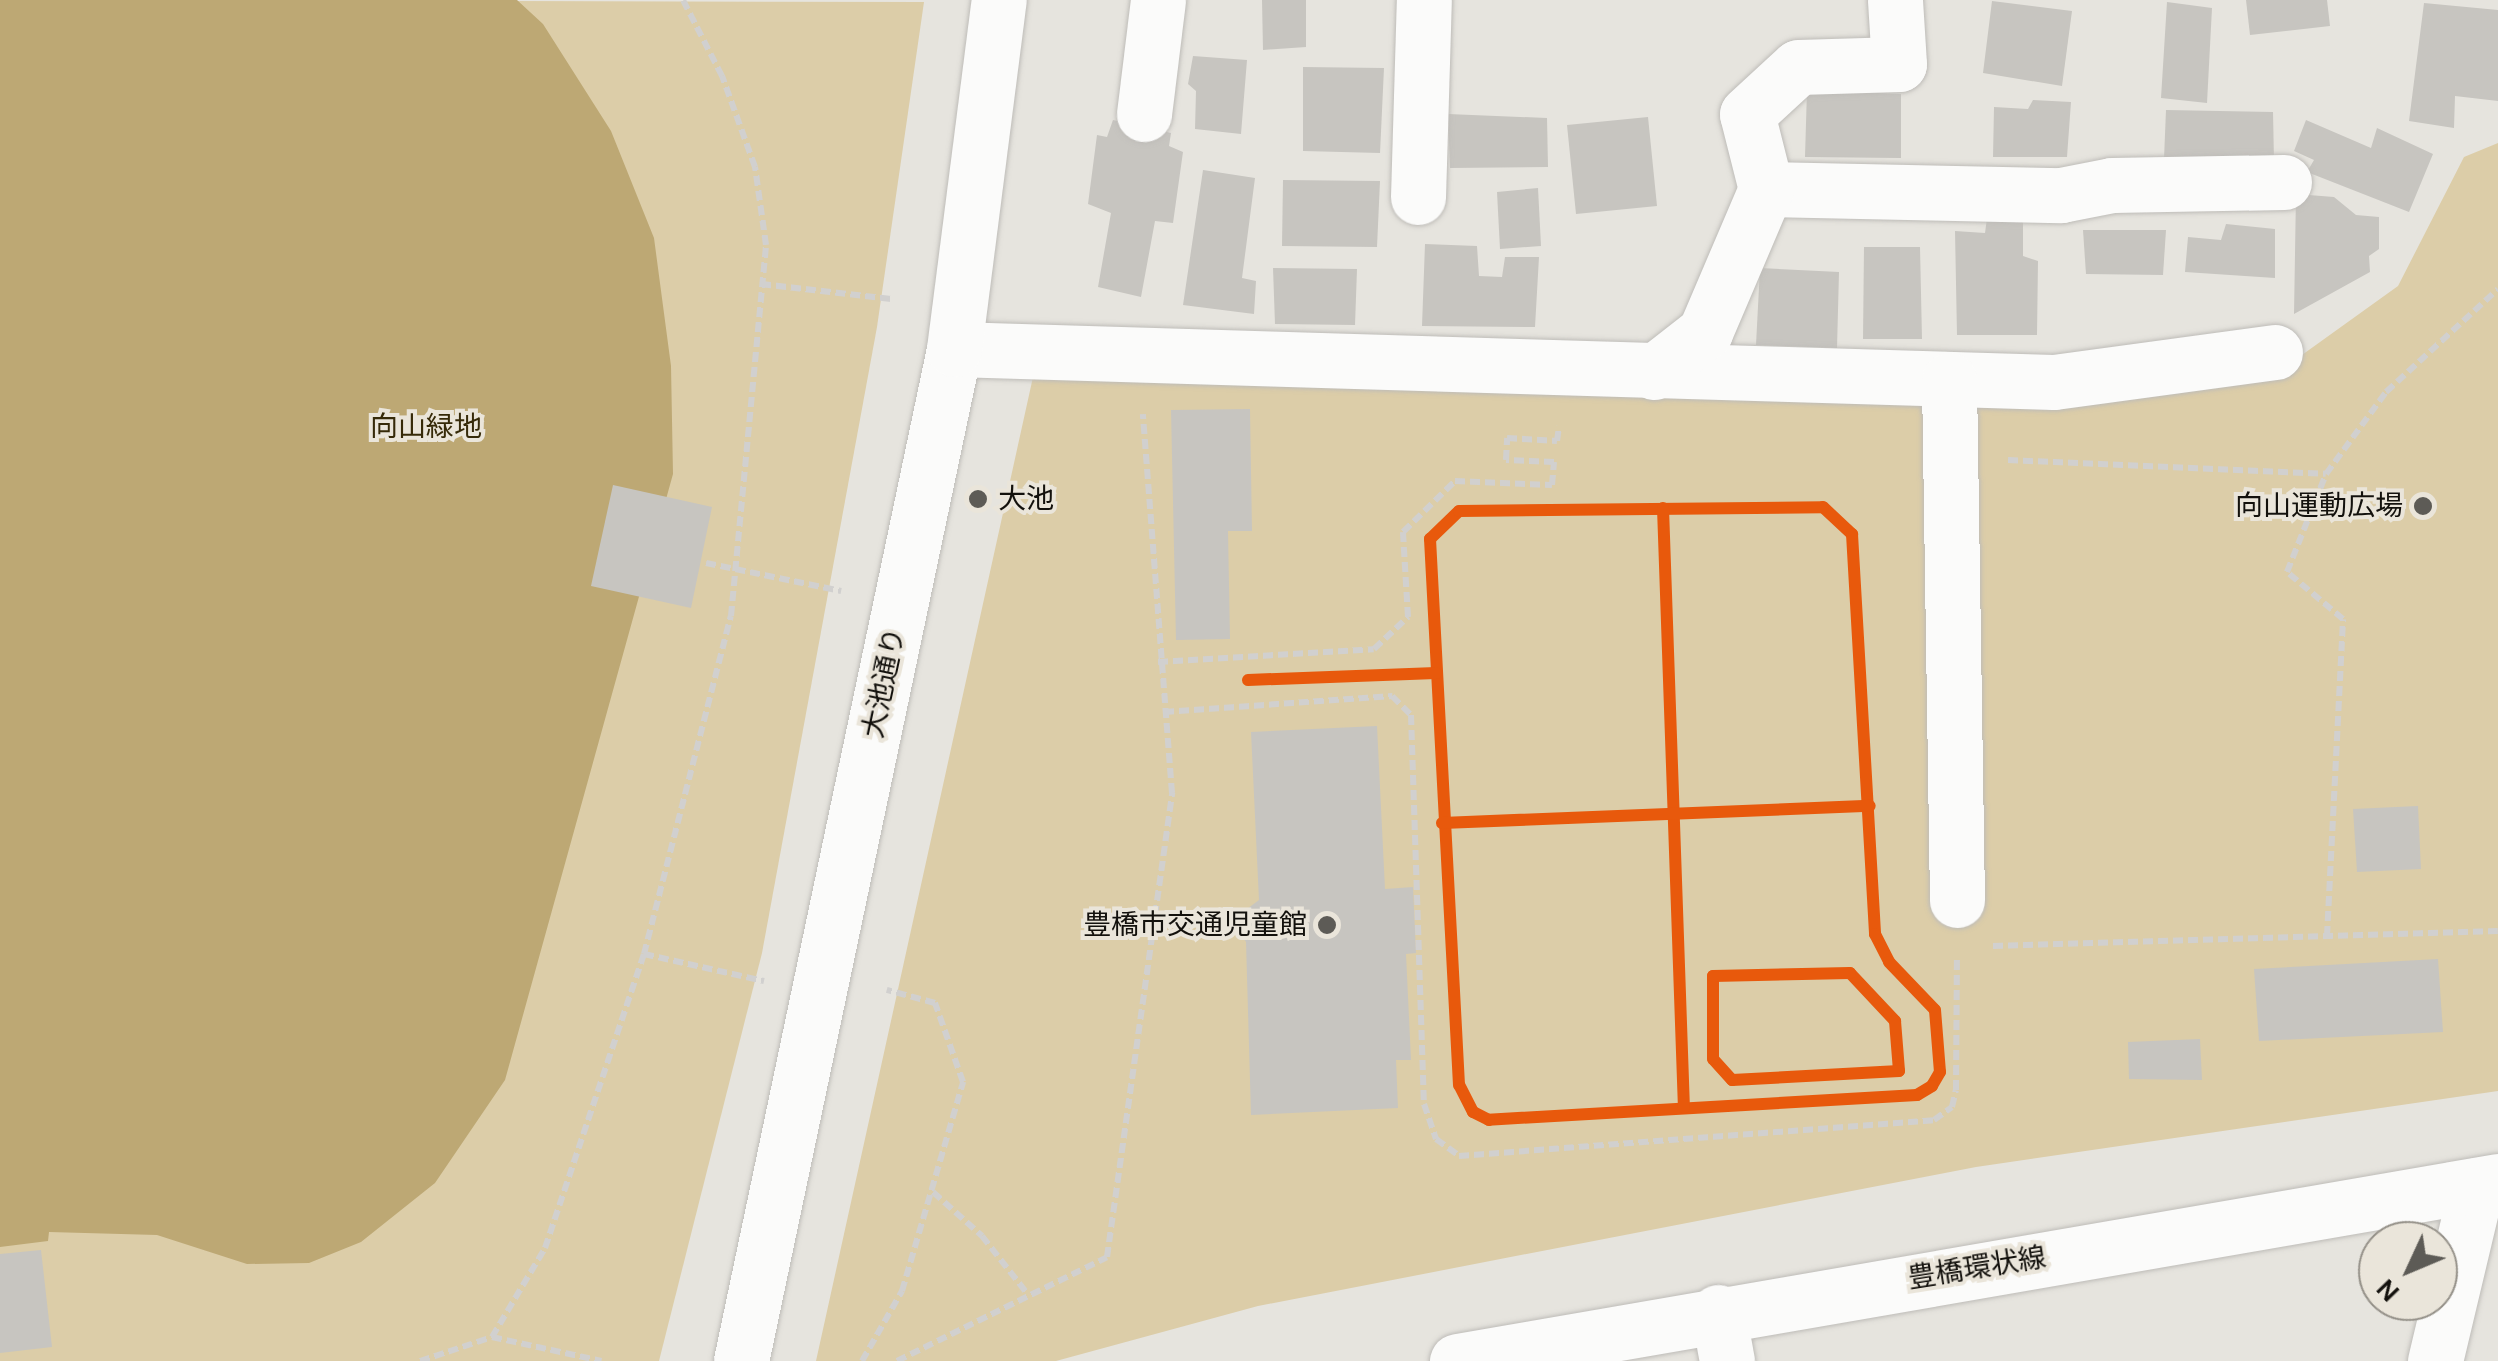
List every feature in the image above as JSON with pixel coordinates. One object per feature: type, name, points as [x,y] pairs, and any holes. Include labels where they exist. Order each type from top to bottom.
[{"type":"street","name":"大池通り","points":[[741,1361],[954,349],[999,0]]},
{"type":"street","points":[[1144,114],[1158,0]]},
{"type":"street","points":[[1418,196],[1424,0]]},
{"type":"street","points":[[1654,372],[1705,332],[1766,189],[1747,114],[1798,67],[1899,64],[1895,0]]},
{"type":"street","points":[[1766,189],[2060,195],[2112,185],[2284,182]]},
{"type":"street","points":[[954,349],[2054,382],[2275,352]]},
{"type":"street","points":[[1949,380],[1957,924]]},
{"type":"street","points":[[2436,1361],[2487,1183]]},
{"type":"street","name":"豊橋環状線","points":[[1457,1361],[1722,1336],[2487,1183]]},
{"type":"path","points":[[492,1337],[545,1248],[644,954],[731,616],[766,245],[755,166],[722,76],[683,0]]},
{"type":"path","points":[[762,284],[892,300]]},
{"type":"path","points":[[2327,936],[2342,619],[2287,572],[2326,474],[2386,392],[2498,289]]},
{"type":"path","points":[[896,1361],[1026,1292],[1106,1256],[1172,793],[1158,662],[1142,406]]},
{"type":"path","points":[[1158,662],[1374,649],[1408,617],[1403,532],[1455,481],[1552,485],[1554,462],[1506,460],[1507,438],[1558,440]]},
{"type":"path","points":[[1951,458],[2326,474]]},
{"type":"path","points":[[706,563],[841,591]]},
{"type":"path","points":[[1164,712],[1392,696],[1411,715],[1424,1104],[1436,1139],[1459,1156],[1934,1120],[1952,1108],[1956,1090],[1957,924],[2327,936],[2498,931]]},
{"type":"path","points":[[644,954],[773,983]]},
{"type":"path","points":[[862,1361],[902,1291],[963,1082],[935,1004],[888,990]]},
{"type":"path","points":[[1938,1056],[1940,1072]]},
{"type":"path","points":[[933,1192],[982,1236],[1026,1292]]},
{"type":"path","points":[[420,1361],[492,1337],[601,1361]]},
{"type":"green space","name":"向山緑地","points":[[0,0],[924,2],[877,327],[762,953],[659,1361],[0,1361]]},
{"type":"green space","points":[[2498,143],[2498,1091],[1976,1167],[1258,1306],[1056,1361],[816,1361],[1033,377],[1982,402],[2176,394],[2288,365],[2398,286],[2464,157]]},
{"type":"shaded area","name":"向山緑地","points":[[0,0],[517,0],[543,24],[611,131],[654,238],[671,366],[673,474],[505,1080],[435,1183],[361,1242],[309,1263],[247,1264],[157,1235],[49,1232],[48,1241],[0,1247]]},
{"type":"building","points":[[1262,0],[1306,0],[1306,47],[1263,50]]},
{"type":"building","points":[[2246,0],[2327,0],[2330,26],[2250,35]]},
{"type":"building","points":[[1992,1],[2072,11],[2062,86],[1983,73]]},
{"type":"building","points":[[2167,2],[2212,8],[2207,103],[2161,98]]},
{"type":"building","points":[[2424,3],[2498,10],[2498,101],[2455,96],[2454,128],[2409,121]]},
{"type":"building","points":[[1193,56],[1247,60],[1241,134],[1195,129],[1196,91],[1188,84]]},
{"type":"building","points":[[1303,67],[1384,68],[1380,153],[1303,151]]},
{"type":"building","points":[[1807,90],[1901,94],[1901,158],[1805,157]]},
{"type":"building","points":[[2033,100],[2071,102],[2067,157],[1993,157],[1994,107],[2028,109]]},
{"type":"building","points":[[2166,110],[2273,112],[2274,161],[2164,159]]},
{"type":"building","points":[[1448,114],[1547,118],[1548,167],[1450,168]]},
{"type":"building","points":[[1648,117],[1657,206],[1576,214],[1567,125]]},
{"type":"building","points":[[1113,120],[1171,133],[1169,146],[1183,152],[1173,223],[1155,221],[1141,297],[1098,287],[1111,213],[1088,204],[1097,135],[1107,137]]},
{"type":"building","points":[[2306,120],[2371,148],[2377,128],[2433,154],[2409,212],[2307,172],[2314,160],[2294,151]]},
{"type":"building","points":[[1203,170],[1255,178],[1242,278],[1256,281],[1254,314],[1183,305]]},
{"type":"building","points":[[1283,180],[1380,181],[1377,247],[1282,246]]},
{"type":"building","points":[[1538,188],[1541,246],[1500,249],[1497,192]]},
{"type":"building","points":[[2296,194],[2334,197],[2356,215],[2379,217],[2379,249],[2369,256],[2370,272],[2294,314]]},
{"type":"building","points":[[1988,211],[2023,214],[2023,256],[2038,261],[2037,335],[1957,335],[1955,231],[1985,233]]},
{"type":"building","points":[[2226,224],[2275,229],[2275,278],[2185,272],[2188,237],[2221,240]]},
{"type":"building","points":[[2083,230],[2166,230],[2163,275],[2086,274]]},
{"type":"building","points":[[1425,244],[1477,246],[1479,276],[1502,277],[1505,257],[1539,257],[1535,327],[1422,326]]},
{"type":"building","points":[[1864,247],[1920,247],[1922,339],[1863,339]]},
{"type":"building","points":[[1273,268],[1357,269],[1355,325],[1275,324]]},
{"type":"building","points":[[1760,268],[1839,272],[1837,348],[1756,345]]},
{"type":"building","points":[[1250,409],[1252,531],[1228,531],[1230,639],[1176,640],[1171,410]]},
{"type":"building","points":[[613,485],[712,507],[691,608],[591,586]]},
{"type":"building","name":"豊橋市交通児童館","points":[[1377,726],[1385,889],[1413,887],[1416,953],[1406,954],[1411,1060],[1396,1060],[1398,1108],[1251,1115],[1246,942],[1238,930],[1243,912],[1259,900],[1251,732]]},
{"type":"building","points":[[2418,806],[2421,869],[2357,872],[2353,809]]},
{"type":"building","points":[[2438,959],[2443,1032],[2259,1041],[2254,969]]},
{"type":"building","points":[[2200,1039],[2202,1080],[2129,1079],[2128,1042]]},
{"type":"building","points":[[41,1250],[52,1347],[0,1353],[0,1254]]},
{"type":"cycle path","points":[[1823,507],[1852,534],[1875,934],[1889,962],[1935,1010],[1940,1072],[1932,1086],[1917,1095],[1489,1120],[1473,1112],[1459,1085],[1430,539],[1459,511],[1823,507]]},
{"type":"cycle path","points":[[1663,508],[1684,1108]]},
{"type":"cycle path","points":[[1248,680],[1436,673]]},
{"type":"cycle path","points":[[1442,823],[1870,806]]},
{"type":"cycle path","points":[[1850,973],[1895,1021],[1899,1071],[1732,1080],[1713,1059],[1713,976],[1850,973]]},
{"type":"place","name":"大池","points":[[978,499]]},
{"type":"place","name":"向山運動広場","points":[[2423,506]]},
{"type":"place","name":"豊橋市交通児童館","points":[[1327,925]]}]
